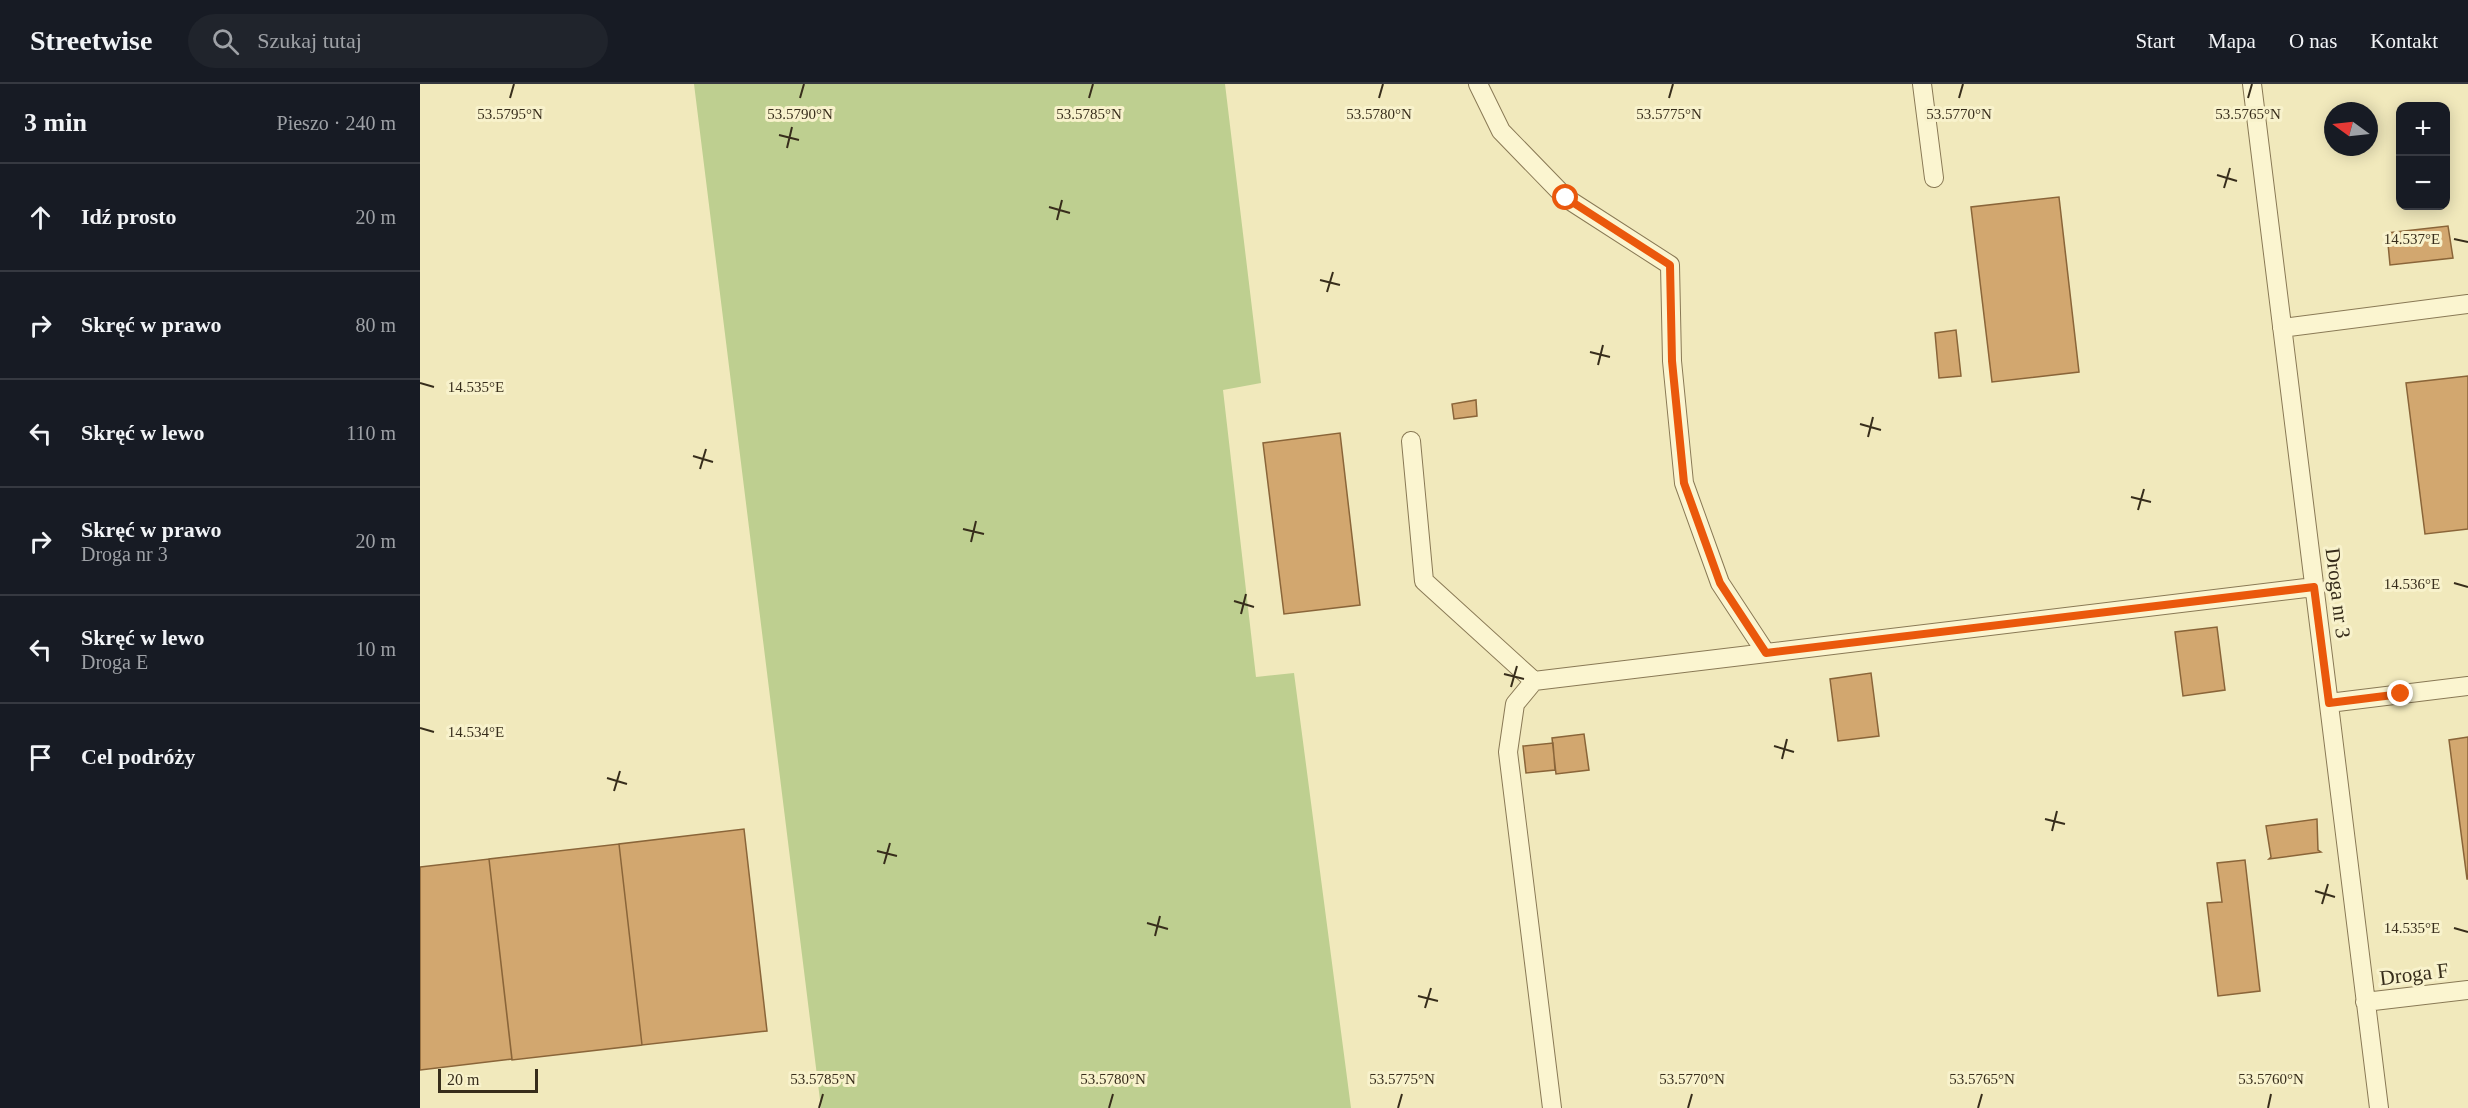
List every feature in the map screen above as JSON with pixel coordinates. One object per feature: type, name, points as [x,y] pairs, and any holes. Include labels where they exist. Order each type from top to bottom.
[{"type":"lane","points":[[1478,84],[1501,131],[1566,198],[1670,265],[1672,361],[1684,483],[1720,583],[1766,653]]},
{"type":"lane","points":[[1922,84],[1934,178]]},
{"type":"lane","name":"Droga nr 3","points":[[2252,84],[2379,1108]]},
{"type":"lane","points":[[2282,328],[2468,304]]},
{"type":"lane","points":[[1411,441],[1424,581],[1534,681]]},
{"type":"lane","points":[[1552,1108],[1508,752],[1515,704],[1534,681],[2314,587]]},
{"type":"lane","points":[[2329,703],[2468,686]]},
{"type":"lane","name":"Droga F","points":[[2366,1002],[2468,990]]},
{"type":"green space","points":[[694,84],[1225,84],[1261,383],[1223,390],[1256,677],[1294,673],[1351,1108],[821,1108]]},
{"type":"building","points":[[2059,197],[2079,372],[1992,382],[1971,207]]},
{"type":"building","points":[[2448,226],[2453,258],[2390,265],[2387,233]]},
{"type":"building","points":[[1956,330],[1961,376],[1939,378],[1935,333]]},
{"type":"building","points":[[2468,376],[2468,529],[2425,534],[2406,383]]},
{"type":"building","points":[[1476,400],[1477,416],[1454,419],[1452,404]]},
{"type":"building","points":[[1340,433],[1360,605],[1284,614],[1263,443]]},
{"type":"building","points":[[2217,627],[2225,690],[2183,696],[2175,632]]},
{"type":"building","points":[[1871,673],[1879,736],[1838,741],[1830,679]]},
{"type":"building","points":[[1584,734],[1589,770],[1556,774],[1552,738]]},
{"type":"building","points":[[2468,737],[2468,879],[2467,879],[2449,740]]},
{"type":"building","points":[[1553,743],[1555,770],[1526,773],[1523,746]]},
{"type":"building","points":[[2317,819],[2318,850],[2321,852],[2269,859],[2271,857],[2266,826]]},
{"type":"building","points":[[744,829],[767,1031],[642,1045],[619,844]]},
{"type":"building","points":[[619,844],[642,1045],[512,1060],[489,859]]},
{"type":"building","points":[[489,859],[512,1059],[420,1070],[420,867]]},
{"type":"building","points":[[2245,860],[2260,991],[2218,996],[2207,903],[2222,902],[2217,863]]},
{"type":"route","points":[[1566,198],[1670,265],[1672,361],[1684,483],[1720,583],[1766,653],[2314,587],[2329,703],[2401,694]]}]
